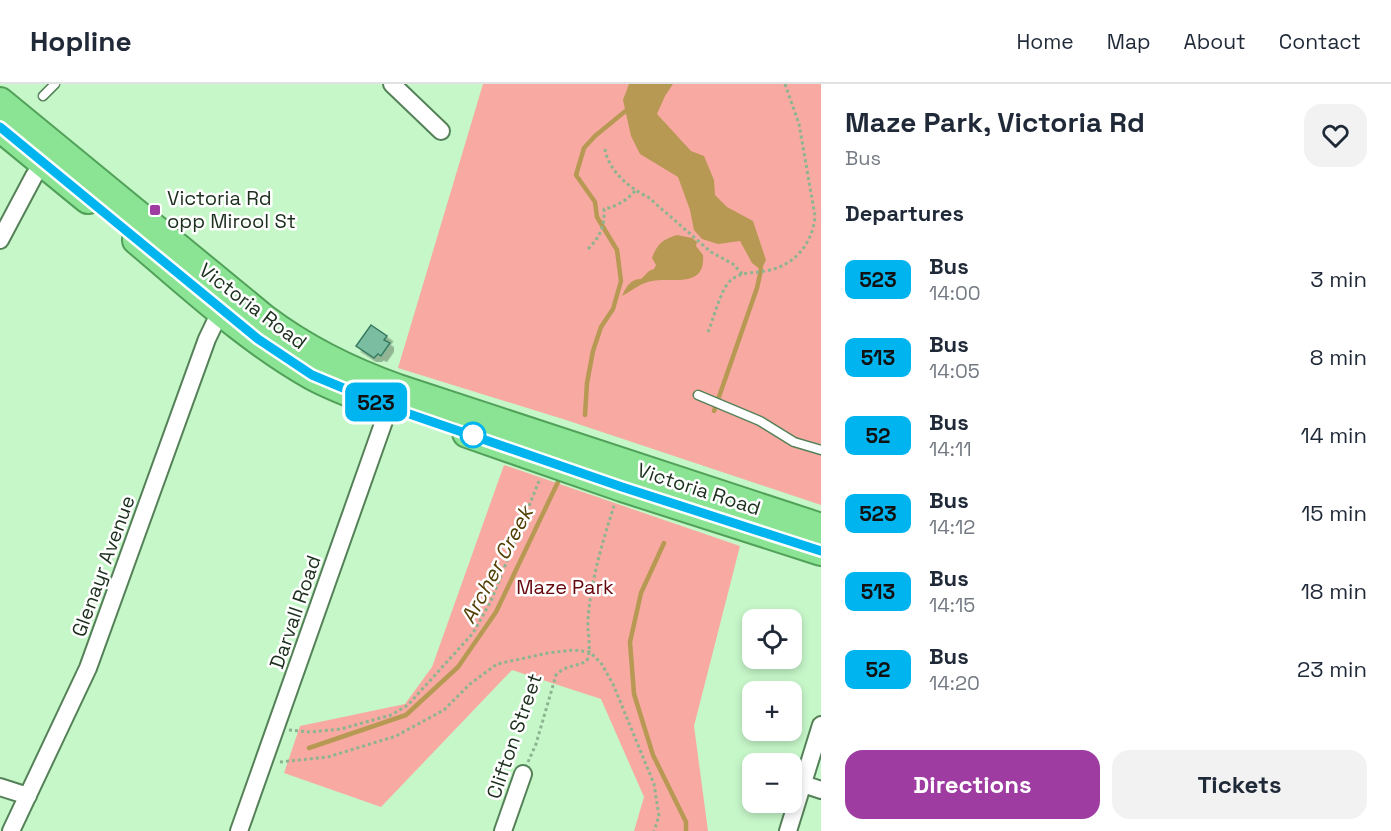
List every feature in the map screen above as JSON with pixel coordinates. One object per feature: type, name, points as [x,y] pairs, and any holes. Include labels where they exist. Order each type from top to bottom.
[{"type":"highway","name":"Victoria Road","points":[[0,102],[264,319],[299,344],[339,366],[409,393],[821,528]]},
{"type":"highway","name":"Victoria Road","points":[[0,127],[221,310],[258,339],[312,375],[389,407],[622,487],[821,550]]},
{"type":"street","points":[[392,84],[441,131]]},
{"type":"street","points":[[0,240],[34,176],[44,163]]},
{"type":"street","name":"Glenayr Avenue","points":[[11,831],[88,668],[207,339],[221,310]]},
{"type":"street","name":"Darvall Road","points":[[239,831],[389,407]]},
{"type":"street","points":[[788,831],[821,725]]},
{"type":"street","name":"Clifton Street","points":[[503,831],[523,774]]},
{"type":"street","points":[[803,784],[821,790]]},
{"type":"street","points":[[0,787],[28,796]]},
{"type":"lane","points":[[43,96],[55,84]]},
{"type":"lane","points":[[701,396],[727,405],[760,421],[794,442],[821,450]]},
{"type":"path","points":[[708,333],[727,284],[734,277],[771,270],[790,262],[804,249],[813,231],[815,216],[799,124],[785,84]]},
{"type":"path","points":[[605,149],[606,158],[615,172],[635,191],[648,197],[711,252],[733,264],[742,274]]},
{"type":"path","points":[[588,249],[598,237],[605,222],[604,209],[612,208],[629,198],[635,191]]},
{"type":"path","points":[[276,728],[310,732],[341,729],[391,715],[408,705],[473,633],[491,601],[542,474]]},
{"type":"path","points":[[590,652],[588,620],[594,581],[600,552],[617,498]]},
{"type":"path","points":[[264,761],[289,762],[318,759],[358,749],[396,736],[444,710],[470,684],[497,664],[548,653],[573,650],[590,652],[601,663],[613,684],[654,784],[659,816],[654,831]]},
{"type":"path","name":"Clifton Street","points":[[523,774],[536,744],[556,675],[563,668],[587,661],[590,652]]},
{"type":"green space","points":[[483,84],[821,84],[821,505],[566,420],[398,368]]},
{"type":"green space","name":"Maze Park","points":[[504,465],[740,546],[694,726],[708,831],[634,831],[644,797],[601,699],[512,670],[381,807],[284,773],[300,726],[405,704],[432,667]]},
{"type":"shaded area","points":[[629,84],[673,84],[657,114],[691,151],[704,156],[714,180],[715,195],[727,207],[753,221],[766,260],[761,270],[752,263],[740,241],[718,244],[702,239],[694,230],[690,210],[678,177],[640,154],[631,136],[623,100]]},
{"type":"shaded area","points":[[677,235],[692,238],[697,242],[696,246],[703,255],[699,273],[686,279],[648,282],[622,296],[631,282],[641,279],[654,269],[656,265],[652,258],[658,246],[664,240]]},
{"type":"building","points":[[371,325],[387,336],[384,340],[390,343],[381,356],[378,354],[374,358],[356,346]]},
{"type":"waterway","name":"Archer Creek","points":[[585,415],[587,383],[593,351],[601,327],[613,309],[621,281],[617,250],[597,217],[595,202],[576,175],[584,148],[628,109]]},
{"type":"waterway","name":"Archer Creek","points":[[714,411],[757,288],[760,265]]},
{"type":"waterway","name":"Archer Creek","points":[[309,748],[406,715],[458,667],[496,612],[558,482]]},
{"type":"waterway","name":"Archer Creek","points":[[664,543],[641,593],[630,642],[634,694],[653,755],[686,822],[686,831]]},
{"type":"bus line","name":"523","points":[[0,127],[258,339],[312,375],[389,407],[622,487],[821,551]]},
{"type":"place","name":"Victoria Rd opp Mirool St","points":[[155,210]]}]
